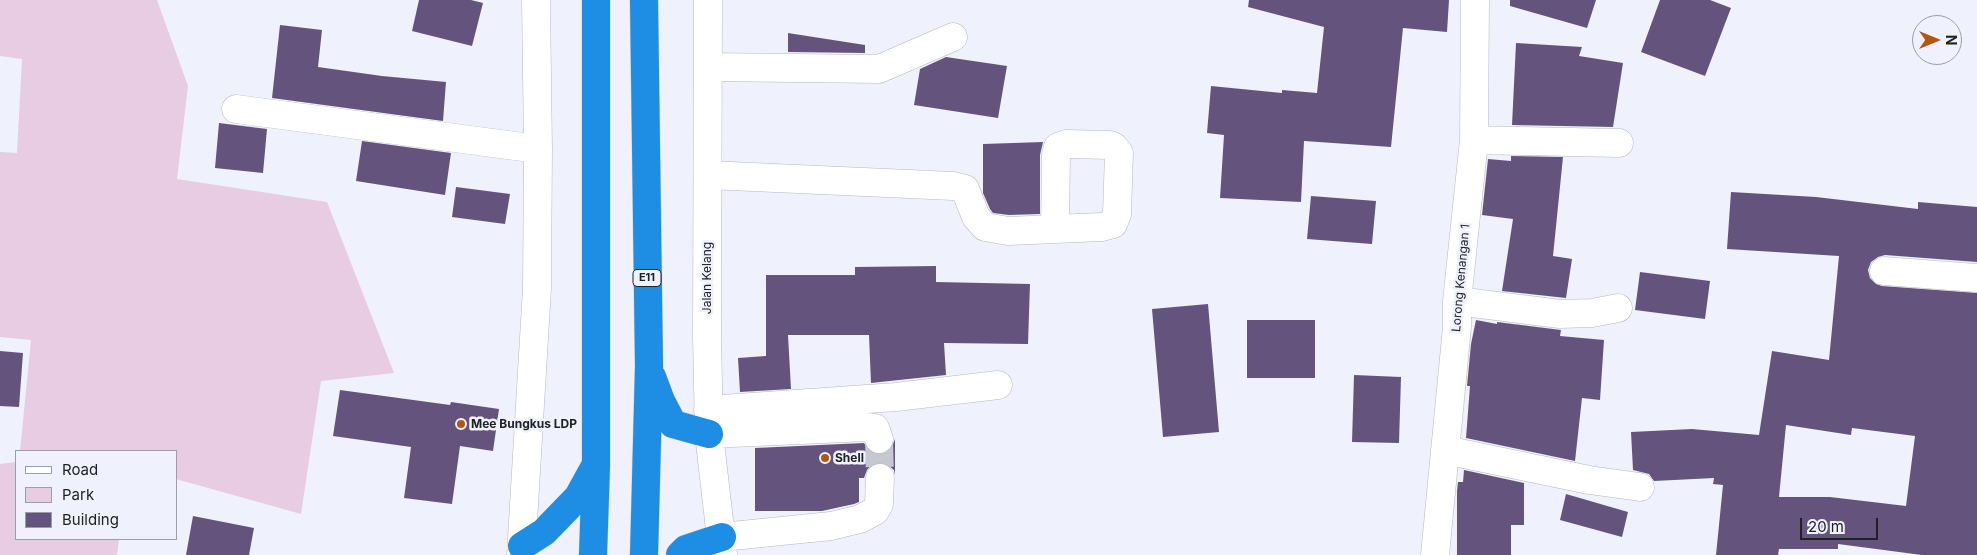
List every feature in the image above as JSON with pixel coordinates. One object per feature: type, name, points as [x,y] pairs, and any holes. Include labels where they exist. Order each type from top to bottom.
[{"type":"highway","points":[[592,555],[596,466],[596,0]]},
{"type":"highway","name":"E11","points":[[644,0],[649,366],[644,555]]},
{"type":"highway","points":[[649,366],[661,401],[673,424],[709,422]]},
{"type":"highway","points":[[527,552],[578,497],[596,466]]},
{"type":"highway","points":[[680,555],[686,549],[722,546]]},
{"type":"street","points":[[527,552],[537,288],[536,0]]},
{"type":"street","name":"Jalan Kelang","points":[[708,0],[707,335],[709,422],[722,546]]},
{"type":"street","name":"Lorong Kenangan 1","points":[[1435,555],[1457,327],[1457,301],[1474,140],[1476,0]]},
{"type":"street","points":[[708,67],[879,69],[953,37]]},
{"type":"street","points":[[236,109],[538,149]]},
{"type":"street","points":[[1474,140],[1619,143]]},
{"type":"street","points":[[708,175],[953,186],[965,189],[976,217],[985,226],[1008,231],[1055,229]]},
{"type":"street","points":[[1884,271],[1977,278]]},
{"type":"street","points":[[1457,301],[1560,314],[1618,308]]},
{"type":"street","points":[[709,422],[998,385]]},
{"type":"street","points":[[709,422],[868,427],[875,428],[879,439]]},
{"type":"street","points":[[1445,450],[1589,480],[1640,487]]},
{"type":"street","points":[[722,546],[860,519],[875,511],[879,504],[880,478]]},
{"type":"green space","points":[[0,0],[157,0],[188,86],[177,179],[327,202],[394,373],[321,381],[301,514],[178,480],[178,450],[20,450],[31,340],[0,337],[0,152],[17,153],[22,59],[0,56]]},
{"type":"green space","points":[[15,462],[15,540],[119,540],[117,555],[0,555],[0,464]]},
{"type":"building","points":[[419,0],[471,0],[483,3],[472,46],[412,31]]},
{"type":"building","points":[[1249,0],[1449,0],[1447,32],[1403,28],[1391,147],[1304,141],[1301,202],[1220,198],[1224,135],[1207,133],[1211,86],[1282,93],[1282,90],[1317,93],[1324,27],[1248,7]]},
{"type":"building","points":[[1510,0],[1596,0],[1587,28],[1510,6]]},
{"type":"building","points":[[1660,0],[1710,0],[1731,8],[1705,76],[1641,52]]},
{"type":"building","points":[[280,25],[322,30],[318,67],[446,82],[443,121],[272,98]]},
{"type":"building","points":[[788,33],[865,45],[865,53],[788,52]]},
{"type":"building","points":[[1516,43],[1582,47],[1579,56],[1623,63],[1613,127],[1512,125]]},
{"type":"building","points":[[946,57],[1007,66],[998,118],[914,105],[920,69]]},
{"type":"building","points":[[219,123],[267,129],[263,173],[215,168]]},
{"type":"building","points":[[362,141],[451,153],[445,195],[356,181]]},
{"type":"building","points":[[1043,142],[1040,155],[1040,214],[1009,215],[993,213],[983,193],[983,144]]},
{"type":"building","points":[[1511,156],[1563,157],[1553,256],[1572,259],[1566,298],[1502,291],[1513,219],[1482,215],[1488,159],[1511,161]]},
{"type":"building","points":[[456,187],[510,194],[505,224],[452,217]]},
{"type":"building","points":[[1731,192],[1816,197],[1918,209],[1918,202],[1977,207],[1977,262],[1885,255],[1871,262],[1868,270],[1870,278],[1876,284],[1882,286],[1977,293],[1977,555],[1922,555],[1838,544],[1838,549],[1779,549],[1778,555],[1716,555],[1723,485],[1713,484],[1714,478],[1654,481],[1649,474],[1633,470],[1631,432],[1692,429],[1759,435],[1772,351],[1829,360],[1839,256],[1727,249]],"holes":[[[1786,425],[1851,435],[1852,428],[1915,436],[1906,506],[1830,497],[1779,497]]]},
{"type":"building","points":[[1311,196],[1376,201],[1372,244],[1307,239]]},
{"type":"building","points":[[936,266],[936,282],[1030,284],[1028,344],[944,343],[946,375],[871,383],[869,335],[788,335],[791,389],[740,392],[738,358],[766,356],[766,275],[855,275],[855,267]]},
{"type":"building","points":[[1640,272],[1710,281],[1705,319],[1635,310]]},
{"type":"building","points":[[1208,304],[1219,432],[1163,437],[1152,309]]},
{"type":"building","points":[[1247,320],[1315,320],[1315,378],[1247,378]]},
{"type":"building","points":[[1476,320],[1497,324],[1497,322],[1561,330],[1560,336],[1604,340],[1600,400],[1582,398],[1575,461],[1466,438],[1470,386],[1467,386],[1471,344]]},
{"type":"building","points":[[0,351],[23,353],[19,407],[0,406]]},
{"type":"building","points":[[1354,375],[1401,377],[1399,443],[1352,442]]},
{"type":"building","points":[[340,390],[450,405],[451,402],[499,409],[493,451],[460,446],[452,504],[404,498],[411,447],[333,436]]},
{"type":"building","name":"Shell","points":[[895,439],[895,475],[894,470],[888,465],[880,462],[872,464],[864,478],[859,478],[859,502],[822,511],[755,511],[755,448],[864,443],[869,451],[877,454],[885,453],[891,449]]},
{"type":"building","points":[[1464,470],[1524,483],[1524,525],[1511,525],[1511,555],[1457,555],[1457,491],[1458,482],[1463,482]]},
{"type":"building","points":[[1566,494],[1628,512],[1622,537],[1560,520]]},
{"type":"building","points":[[193,516],[254,528],[249,555],[186,555]]},
{"type":"tunnel","points":[[879,439],[880,478]]},
{"type":"place","name":"Mee Bungkus LDP","points":[[461,424]]},
{"type":"place","name":"Shell","points":[[825,458]]}]
